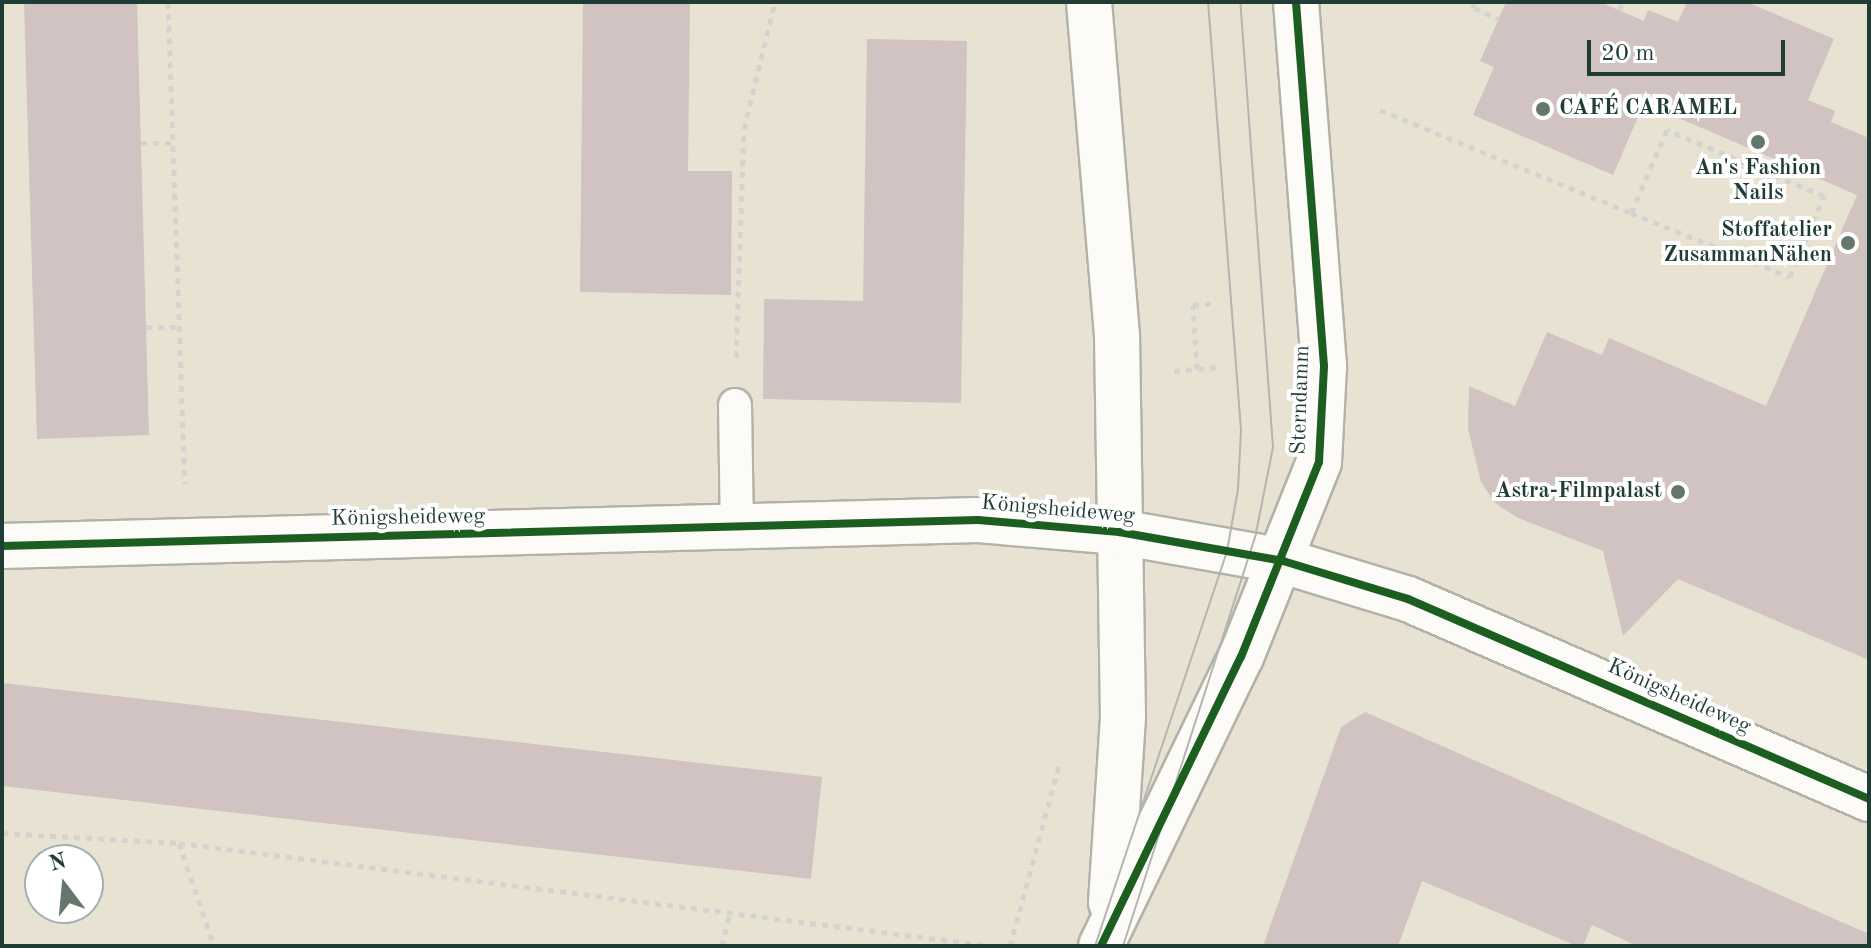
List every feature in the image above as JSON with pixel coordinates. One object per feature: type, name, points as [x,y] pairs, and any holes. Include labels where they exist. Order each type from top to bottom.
[{"type":"street","name":"Sterndamm","points":[[1089,2],[1117,336],[1123,717],[1106,934]]},
{"type":"street","name":"Sterndamm","points":[[1106,934],[1283,561],[1319,462],[1324,366],[1296,2]]},
{"type":"street","name":"Königsheideweg","points":[[2,546],[978,520],[1119,532],[1283,561],[1408,599],[1869,799]]},
{"type":"lane","points":[[735,405],[737,528]]},
{"type":"path","points":[[168,2],[187,541]]},
{"type":"path","points":[[735,405],[744,129],[775,2]]},
{"type":"path","points":[[1472,2],[1474,8],[1499,19]]},
{"type":"path","points":[[1619,10],[1623,2]]},
{"type":"path","points":[[1380,110],[1631,213],[1790,277],[1824,196],[1667,130],[1631,213]]},
{"type":"path","points":[[141,143],[173,143]]},
{"type":"path","points":[[1197,369],[1193,305],[1216,303]]},
{"type":"path","points":[[146,327],[181,327]]},
{"type":"path","points":[[1171,371],[1216,367]]},
{"type":"path","points":[[1010,946],[1062,753]]},
{"type":"path","points":[[2,833],[179,843],[992,946]]},
{"type":"path","points":[[179,843],[214,946]]},
{"type":"path","points":[[722,946],[730,912]]},
{"type":"building","points":[[24,2],[137,2],[149,435],[37,439]]},
{"type":"building","points":[[583,2],[690,2],[688,171],[732,171],[731,295],[580,292]]},
{"type":"building","points":[[1506,2],[1600,2],[1644,21],[1648,10],[1678,22],[1687,2],[1747,2],[1834,39],[1808,100],[1835,111],[1831,122],[1869,138],[1869,660],[1678,579],[1623,636],[1603,551],[1518,518],[1495,503],[1481,482],[1468,429],[1469,386],[1515,406],[1547,332],[1602,355],[1609,338],[1766,406],[1857,195],[1644,103],[1613,175],[1473,115],[1494,67],[1480,61]]},
{"type":"building","points":[[867,39],[967,41],[961,403],[763,399],[764,299],[863,301]]},
{"type":"building","points":[[2,683],[822,777],[811,879],[2,786]]},
{"type":"building","points":[[1365,712],[1869,934],[1869,946],[1637,946],[1592,925],[1583,946],[1577,946],[1422,881],[1398,946],[1263,946],[1341,727]]},
{"type":"tram line","points":[[1095,946],[1227,551],[1238,489],[1241,430],[1208,2]]},
{"type":"tram line","points":[[1123,946],[1256,533],[1273,447],[1240,2]]},
{"type":"cycle path","points":[[1101,946],[1241,657],[1319,462],[1324,366],[1296,2]]},
{"type":"cycle path","points":[[2,546],[978,520],[1119,532],[1283,561],[1408,599],[1869,799]]},
{"type":"place","name":"CAFÉ CARAMEL","points":[[1543,109]]},
{"type":"place","name":"An's Fashion Nails","points":[[1758,142]]},
{"type":"place","name":"Stoffatelier ZusammanNähen","points":[[1848,243]]},
{"type":"place","name":"Astra-Filmpalast","points":[[1678,492]]}]
